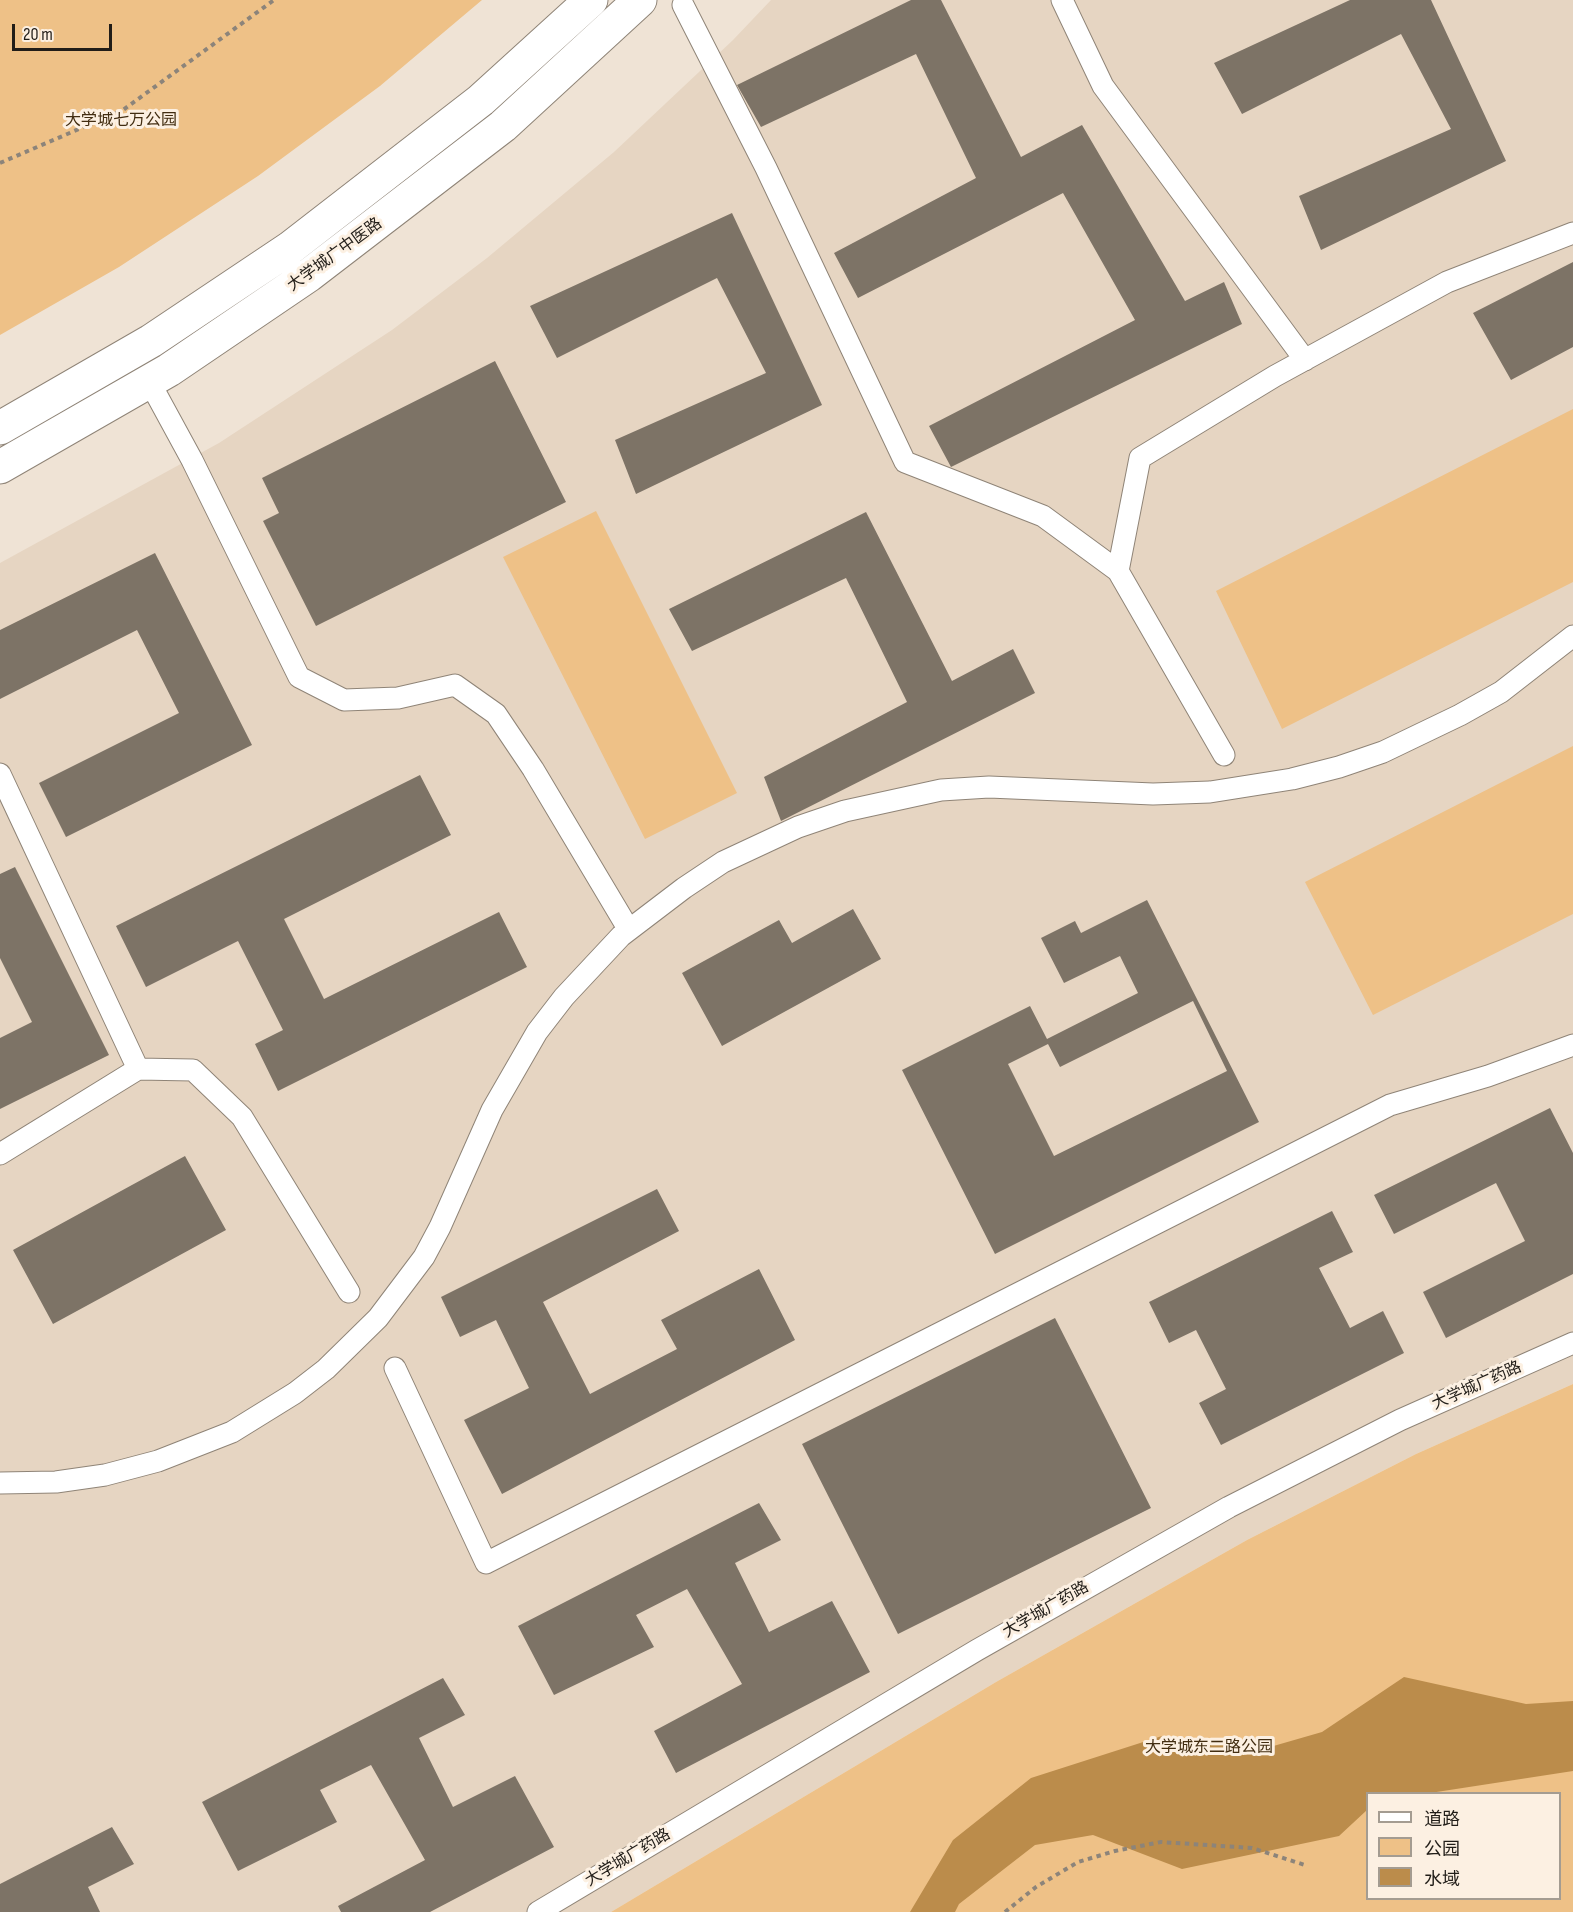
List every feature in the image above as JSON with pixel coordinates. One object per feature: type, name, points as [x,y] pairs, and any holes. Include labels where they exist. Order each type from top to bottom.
[{"type":"main road","name":"大学城广中医路","points":[[0,428],[151,341],[290,248],[481,100],[591,0]]},
{"type":"main road","name":"大学城广中医路","points":[[0,467],[149,381],[309,275],[503,126],[640,0]]},
{"type":"lane","points":[[1062,0],[1103,86],[1305,360]]},
{"type":"lane","points":[[682,5],[766,168],[905,462],[1043,516],[1118,571],[1224,755]]},
{"type":"lane","points":[[1118,571],[1140,458],[1305,360],[1447,282],[1573,233]]},
{"type":"lane","points":[[149,381],[197,471],[299,677],[344,700],[398,698],[455,685],[496,714],[533,769],[629,930]]},
{"type":"lane","points":[[0,1483],[66,1481],[105,1475],[158,1461],[232,1432],[286,1399],[326,1369],[378,1318],[424,1257],[440,1227],[492,1110],[537,1032],[593,964],[629,930],[723,862],[835,814],[900,797],[941,790],[989,787],[1153,794],[1210,792],[1292,779],[1339,767],[1383,752],[1460,716],[1501,693],[1573,636]]},
{"type":"lane","points":[[0,774],[138,1069]]},
{"type":"lane","points":[[395,1368],[486,1563],[1390,1105],[1488,1076],[1573,1045]]},
{"type":"lane","points":[[0,1154],[138,1069],[193,1070],[242,1117],[349,1292]]},
{"type":"lane","name":"大学城广药路","points":[[538,1912],[977,1650],[1229,1507],[1400,1420],[1573,1343]]},
{"type":"path","points":[[0,162],[123,110],[274,0]]},
{"type":"path","points":[[1005,1912],[1036,1887],[1078,1862],[1115,1851],[1161,1842],[1252,1848],[1305,1865]]},
{"type":"shaded area","points":[[771,0],[1573,0],[1573,1384],[1416,1454],[1247,1540],[996,1682],[611,1912],[0,1912],[0,563],[219,443],[392,330],[487,258],[614,152],[733,40]]},
{"type":"green space","name":"大学城七万公园","points":[[0,0],[482,0],[380,86],[258,176],[119,267],[0,335]]},
{"type":"green space","points":[[1573,409],[1573,582],[1282,729],[1216,591]]},
{"type":"green space","points":[[596,511],[737,793],[645,839],[503,557]]},
{"type":"green space","points":[[1573,746],[1573,914],[1373,1015],[1305,882]]},
{"type":"green space","name":"大学城东二路公园","points":[[1573,1384],[1573,1912],[611,1912],[996,1682],[1247,1540],[1416,1454]]},
{"type":"water","points":[[1404,1677],[1526,1704],[1573,1701],[1573,1771],[1436,1792],[1366,1792],[1366,1811],[1339,1836],[1182,1869],[1093,1835],[1035,1845],[959,1904],[955,1912],[910,1912],[953,1840],[1031,1778],[1162,1736],[1270,1747],[1322,1732]]},
{"type":"building","points":[[911,0],[941,0],[1021,157],[1082,125],[1185,301],[1224,282],[1242,324],[951,467],[929,426],[1135,320],[1063,193],[858,298],[834,253],[976,178],[916,54],[761,127],[737,85]]},
{"type":"building","points":[[1350,0],[1431,0],[1506,161],[1321,250],[1299,196],[1451,129],[1401,34],[1242,114],[1214,63]]},
{"type":"building","points":[[732,213],[822,405],[636,494],[615,440],[766,373],[717,278],[557,358],[530,306]]},
{"type":"building","points":[[1573,262],[1573,347],[1511,380],[1473,313]]},
{"type":"building","points":[[495,361],[566,502],[316,626],[263,521],[279,513],[262,478]]},
{"type":"building","points":[[866,512],[952,681],[1013,649],[1035,693],[781,821],[764,777],[907,702],[846,578],[692,651],[669,609]]},
{"type":"building","points":[[155,553],[252,745],[66,837],[39,783],[179,713],[137,630],[0,699],[0,630]]},
{"type":"building","points":[[420,775],[451,835],[284,919],[324,999],[499,912],[527,967],[278,1091],[255,1044],[283,1030],[238,941],[146,987],[116,926]]},
{"type":"building","points":[[15,867],[109,1055],[0,1109],[0,1038],[32,1022],[0,958],[0,874]]},
{"type":"building","points":[[1147,900],[1259,1122],[995,1254],[902,1070],[1030,1006],[1047,1039],[1138,993],[1120,956],[1064,983],[1041,938],[1075,921],[1081,933]],"holes":[[[1193,1001],[1227,1071],[1054,1156],[1008,1064],[1048,1044],[1060,1067]]]},
{"type":"building","points":[[853,909],[881,959],[722,1046],[682,973],[779,920],[792,943]]},
{"type":"building","points":[[1550,1108],[1573,1153],[1573,1274],[1446,1338],[1423,1292],[1525,1241],[1496,1183],[1394,1234],[1374,1195]]},
{"type":"building","points":[[185,1156],[226,1230],[53,1324],[13,1250]]},
{"type":"building","points":[[657,1189],[679,1231],[543,1302],[590,1394],[677,1349],[661,1320],[759,1269],[795,1340],[502,1494],[464,1420],[529,1388],[496,1320],[460,1337],[441,1297]]},
{"type":"building","points":[[1332,1211],[1353,1252],[1319,1268],[1350,1328],[1383,1311],[1404,1353],[1221,1445],[1199,1403],[1226,1389],[1196,1330],[1169,1343],[1149,1302]]},
{"type":"building","points":[[1055,1318],[1151,1508],[898,1634],[802,1444]]},
{"type":"building","points":[[759,1503],[781,1540],[735,1563],[769,1632],[832,1601],[870,1672],[676,1773],[654,1731],[742,1684],[687,1589],[636,1615],[654,1647],[554,1695],[518,1626]]},
{"type":"building","points":[[443,1678],[465,1715],[419,1738],[453,1807],[515,1776],[554,1847],[430,1912],[341,1912],[338,1906],[425,1860],[371,1765],[320,1790],[337,1822],[238,1871],[202,1802]]},
{"type":"building","points":[[112,1827],[134,1864],[88,1887],[100,1912],[0,1912],[0,1884]]}]
